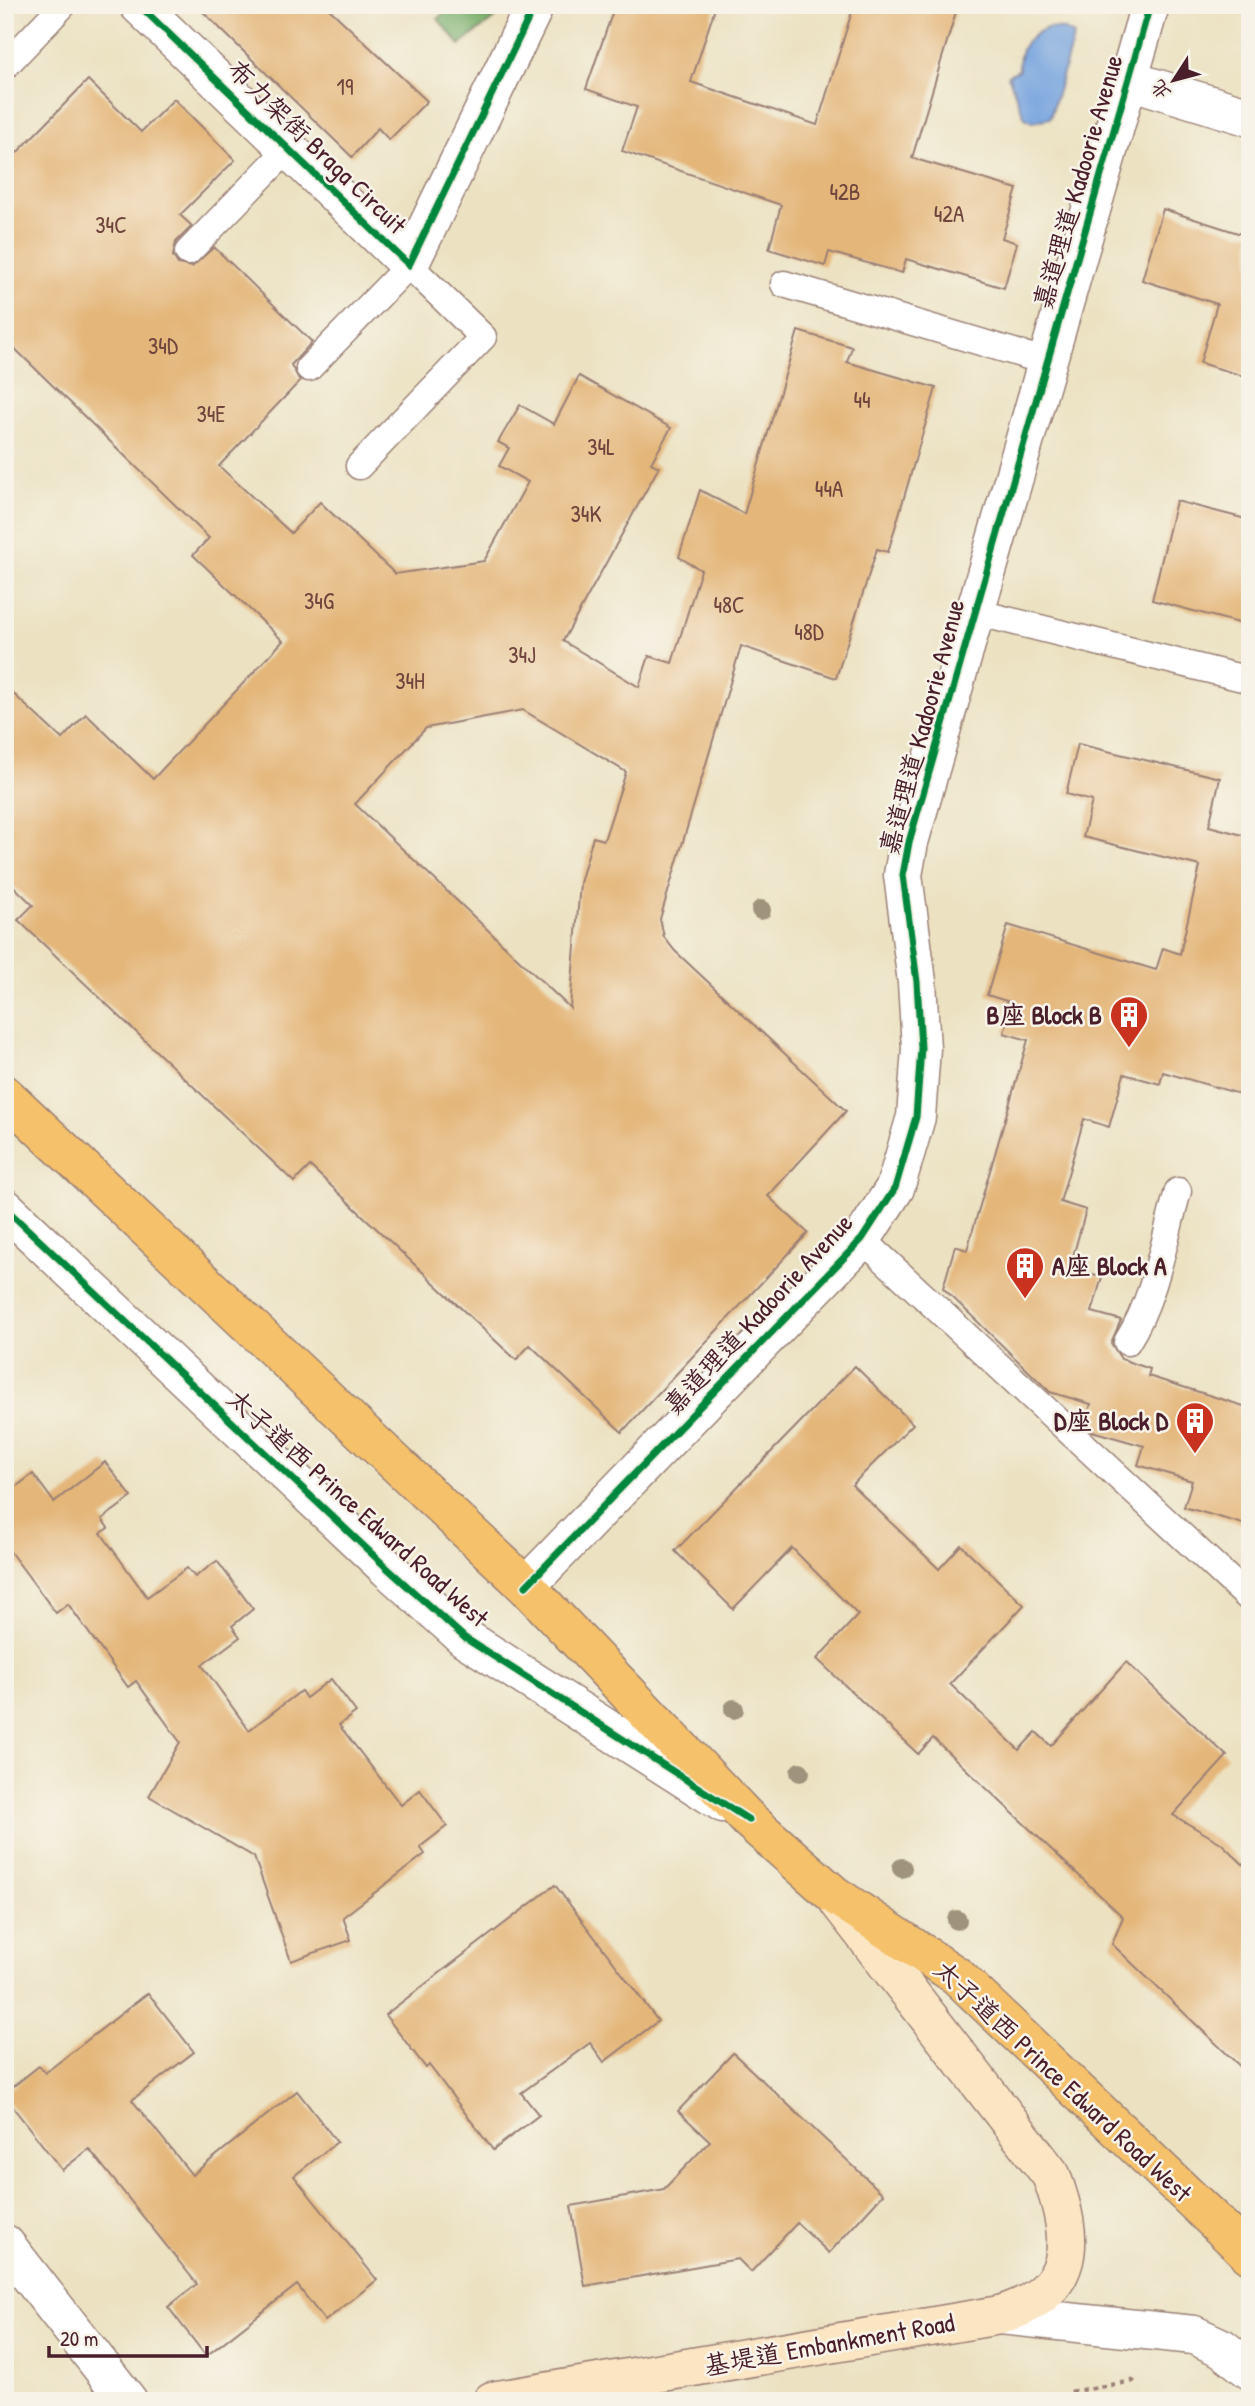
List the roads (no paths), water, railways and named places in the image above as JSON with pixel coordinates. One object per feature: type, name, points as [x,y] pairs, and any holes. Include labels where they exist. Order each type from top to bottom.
[{"type":"main road","name":"太子道西 Prince Edward Road West","points":[[5,1095],[526,1586],[749,1820],[833,1894],[957,1976],[1250,2255]]},
{"type":"main road","name":"太子道西 Prince Edward Road West","points":[[833,1894],[1051,2175],[1062,2205],[1067,2237],[1063,2269],[1047,2292],[1026,2308],[1000,2315]]},
{"type":"main road","name":"基堤道 Embankment Road","points":[[492,2401],[1000,2315]]},
{"type":"street","name":"布力架街 Braga Circuit","points":[[139,5],[409,265],[535,5]]},
{"type":"street","name":"嘉道理道 Kadoorie Avenue","points":[[526,1586],[862,1239],[895,1188],[916,1118],[920,1048],[917,982],[903,875],[909,842],[1150,5]]},
{"type":"street","name":"嘉道理道 Kadoorie Avenue","points":[[1129,80],[1250,117]]},
{"type":"street","name":"太子道西 Prince Edward Road West","points":[[5,1208],[387,1568],[465,1638],[749,1820]]},
{"type":"street","points":[[5,2244],[128,2401]]},
{"type":"street","points":[[1000,2315],[1194,2335],[1222,2348],[1250,2370]]},
{"type":"lane","points":[[5,66],[63,5]]},
{"type":"lane","points":[[188,252],[288,149]]},
{"type":"lane","points":[[309,368],[409,265],[483,337],[359,466]]},
{"type":"lane","points":[[784,284],[1048,362]]},
{"type":"lane","points":[[975,612],[1250,680]]},
{"type":"lane","points":[[1127,1342],[1136,1329],[1147,1298],[1178,1191]]},
{"type":"lane","points":[[862,1239],[1043,1395],[1250,1599]]},
{"type":"water","points":[[1047,28],[1062,29],[1074,35],[1050,118],[1032,122],[1025,118],[1008,75],[1019,70],[1020,55],[1029,39]]},
{"type":"place","name":"B座 Block B","points":[[1129,1049]]},
{"type":"place","name":"A座 Block A","points":[[1025,1300]]},
{"type":"place","name":"D座 Block D","points":[[1195,1455]]}]
